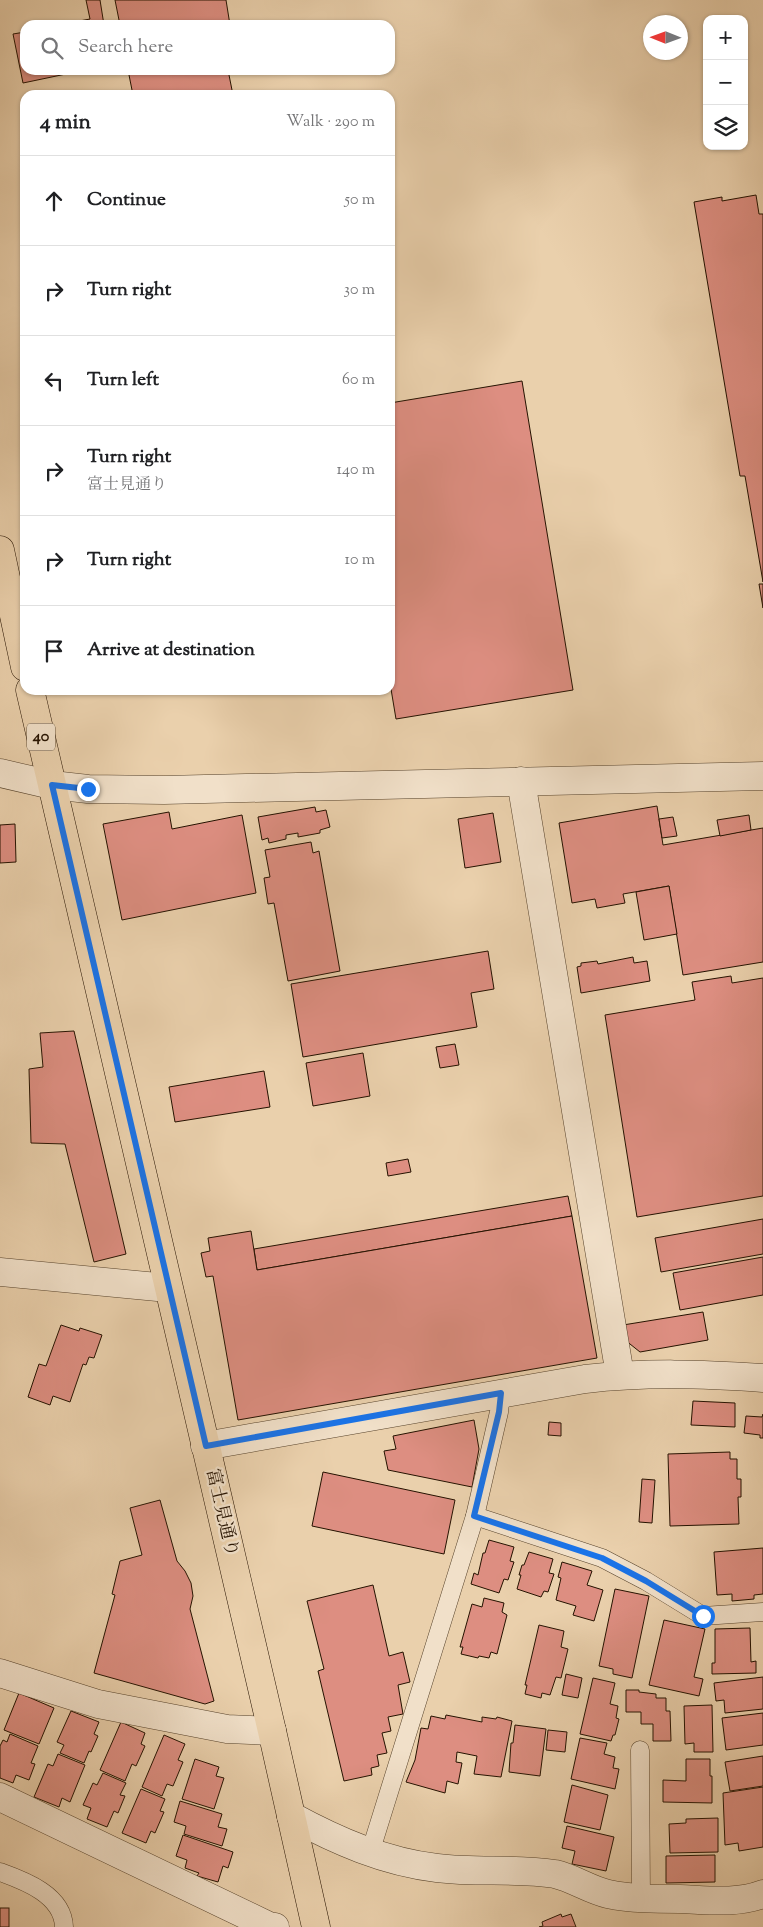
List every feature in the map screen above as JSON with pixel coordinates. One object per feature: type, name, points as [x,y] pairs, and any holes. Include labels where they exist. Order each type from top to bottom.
[{"type":"main road","points":[[0,550],[20,644]]},
{"type":"main road","name":"富士見通り","points":[[31,695],[316,1927]]},
{"type":"street","points":[[0,773],[52,785],[88,789],[164,790],[763,776]]},
{"type":"street","points":[[521,781],[620,1375]]},
{"type":"street","points":[[0,1272],[168,1288]]},
{"type":"street","points":[[206,1446],[501,1393],[620,1375],[685,1373],[763,1378]]},
{"type":"street","points":[[0,1673],[98,1704],[227,1729],[272,1731]]},
{"type":"street","points":[[0,1797],[268,1926],[275,1927]]},
{"type":"street","points":[[291,1816],[322,1833],[370,1853],[438,1869],[526,1871],[557,1875],[607,1894],[641,1898],[733,1901],[763,1894]]},
{"type":"lane","points":[[370,1853],[474,1516],[499,1412],[501,1393]]},
{"type":"lane","points":[[474,1516],[602,1558],[646,1581],[703,1616],[763,1612]]},
{"type":"lane","points":[[640,1750],[641,1898]]},
{"type":"lane","points":[[0,1872],[22,1880],[43,1892],[57,1906],[64,1927]]},
{"type":"building","points":[[86,0],[100,0],[103,20],[85,20],[90,19]]},
{"type":"building","points":[[115,0],[226,0],[229,20],[119,20]]},
{"type":"building","points":[[20,33],[20,68],[13,34]]},
{"type":"building","points":[[21,75],[61,75],[23,83]]},
{"type":"building","points":[[129,75],[229,75],[232,90],[132,90]]},
{"type":"building","points":[[756,195],[759,214],[763,214],[763,582],[745,476],[740,476],[694,202],[722,197],[722,201]]},
{"type":"building","points":[[522,381],[573,690],[396,719],[392,695],[395,695],[395,402]]},
{"type":"building","points":[[759,584],[763,584],[763,608]]},
{"type":"building","points":[[657,806],[663,845],[763,828],[763,962],[683,975],[669,886],[623,894],[625,903],[597,908],[595,899],[572,903],[559,823]]},
{"type":"building","points":[[315,807],[316,812],[326,810],[330,827],[320,830],[320,833],[298,837],[298,833],[286,835],[286,839],[269,843],[268,838],[262,840],[258,817]]},
{"type":"building","points":[[169,812],[172,829],[242,815],[256,893],[122,920],[103,824]]},
{"type":"building","points":[[493,813],[501,862],[465,868],[458,819]]},
{"type":"building","points":[[749,815],[751,830],[720,836],[717,820]]},
{"type":"building","points":[[673,817],[677,836],[662,838],[659,819]]},
{"type":"building","points":[[15,824],[16,862],[0,863],[0,825]]},
{"type":"building","points":[[311,842],[313,853],[319,851],[340,971],[288,981],[274,903],[268,904],[264,878],[270,877],[265,850]]},
{"type":"building","points":[[669,886],[677,934],[644,940],[636,892]]},
{"type":"building","points":[[488,951],[494,989],[471,993],[477,1027],[303,1057],[291,984]]},
{"type":"building","points":[[633,957],[634,963],[647,961],[650,981],[581,993],[577,967],[581,966],[581,963],[597,961],[598,964]]},
{"type":"building","points":[[731,976],[732,983],[763,978],[763,1196],[637,1217],[605,1015],[695,1000],[692,982]]},
{"type":"building","points":[[74,1031],[126,1254],[94,1262],[65,1144],[31,1143],[29,1069],[43,1067],[40,1033]]},
{"type":"building","points":[[455,1044],[459,1065],[440,1068],[436,1047]]},
{"type":"building","points":[[363,1053],[370,1096],[313,1106],[306,1063]]},
{"type":"building","points":[[264,1071],[270,1107],[175,1122],[169,1087]]},
{"type":"building","points":[[408,1159],[411,1172],[388,1176],[386,1163]]},
{"type":"building","points":[[568,1196],[572,1216],[257,1270],[254,1249]]},
{"type":"building","points":[[572,1216],[597,1358],[238,1420],[213,1276],[206,1277],[201,1253],[210,1251],[208,1238],[251,1231],[257,1270]]},
{"type":"building","points":[[763,1219],[763,1254],[661,1272],[655,1238]]},
{"type":"building","points":[[763,1257],[763,1295],[680,1310],[673,1273]]},
{"type":"building","points":[[703,1312],[708,1340],[640,1352],[625,1340],[623,1325]]},
{"type":"building","points":[[61,1325],[79,1331],[80,1328],[102,1335],[94,1358],[89,1357],[86,1365],[83,1364],[70,1402],[53,1396],[50,1405],[28,1397],[39,1364],[46,1366]]},
{"type":"building","points":[[693,1401],[735,1403],[735,1427],[691,1425]]},
{"type":"building","points":[[763,1414],[763,1438],[760,1438],[760,1435],[744,1433],[746,1416],[762,1417]]},
{"type":"building","points":[[474,1420],[479,1449],[472,1487],[388,1470],[384,1451],[396,1449],[393,1436]]},
{"type":"building","points":[[549,1422],[561,1423],[561,1436],[548,1435]]},
{"type":"building","points":[[730,1452],[730,1459],[737,1459],[737,1479],[741,1479],[741,1497],[738,1497],[739,1524],[670,1526],[668,1454]]},
{"type":"building","points":[[323,1472],[455,1500],[444,1554],[312,1526]]},
{"type":"building","points":[[642,1479],[655,1480],[652,1523],[639,1522]]},
{"type":"building","points":[[160,1500],[177,1561],[191,1583],[193,1596],[190,1609],[214,1701],[205,1704],[94,1673],[115,1595],[112,1594],[120,1561],[142,1555],[130,1508]]},
{"type":"building","points":[[489,1540],[514,1547],[510,1561],[514,1562],[508,1580],[504,1579],[499,1593],[471,1584],[474,1573],[478,1575],[483,1553],[485,1553]]},
{"type":"building","points":[[763,1548],[763,1594],[754,1595],[754,1599],[732,1601],[732,1594],[717,1595],[714,1552]]},
{"type":"building","points":[[529,1552],[553,1559],[549,1573],[554,1574],[548,1592],[544,1591],[541,1597],[517,1589],[522,1565],[524,1565]]},
{"type":"building","points":[[562,1562],[592,1571],[587,1585],[603,1590],[594,1621],[573,1615],[576,1606],[556,1600],[561,1578],[558,1577]]},
{"type":"building","points":[[373,1585],[389,1656],[403,1652],[410,1682],[398,1685],[403,1714],[388,1717],[391,1731],[382,1733],[387,1753],[377,1755],[379,1766],[371,1768],[372,1775],[344,1781],[318,1671],[324,1669],[307,1601]]},
{"type":"building","points":[[615,1589],[649,1596],[632,1678],[613,1674],[613,1669],[599,1666]]},
{"type":"building","points":[[484,1598],[504,1603],[502,1612],[507,1615],[497,1654],[491,1652],[489,1658],[479,1656],[478,1658],[461,1654],[463,1647],[460,1647],[472,1604],[482,1607]]},
{"type":"building","points":[[664,1620],[705,1629],[694,1677],[703,1679],[699,1696],[649,1685]]},
{"type":"building","points":[[539,1625],[564,1631],[561,1647],[568,1649],[561,1678],[556,1677],[550,1695],[542,1693],[541,1698],[525,1694],[527,1685],[525,1685]]},
{"type":"building","points":[[750,1628],[751,1662],[756,1661],[756,1673],[712,1674],[712,1663],[715,1663],[715,1629]]},
{"type":"building","points":[[566,1674],[582,1678],[578,1698],[562,1695]]},
{"type":"building","points":[[763,1677],[763,1709],[725,1713],[724,1700],[716,1701],[714,1683]]},
{"type":"building","points":[[593,1678],[615,1683],[610,1704],[618,1706],[616,1718],[619,1719],[615,1735],[613,1735],[611,1741],[580,1734]]},
{"type":"building","points":[[626,1690],[639,1690],[639,1692],[656,1694],[656,1698],[666,1698],[666,1711],[670,1711],[671,1741],[653,1741],[653,1724],[641,1724],[641,1712],[626,1712]]},
{"type":"building","points":[[19,1693],[54,1708],[39,1744],[4,1730]]},
{"type":"building","points":[[712,1705],[713,1752],[694,1752],[694,1743],[685,1744],[684,1706]]},
{"type":"building","points":[[71,1711],[99,1722],[94,1734],[98,1736],[84,1763],[60,1753],[64,1745],[57,1742]]},
{"type":"building","points":[[763,1713],[763,1745],[726,1750],[722,1718]]},
{"type":"building","points":[[446,1715],[482,1722],[482,1717],[496,1719],[497,1717],[512,1721],[501,1777],[474,1774],[477,1756],[457,1752],[456,1762],[462,1763],[458,1784],[447,1781],[445,1793],[406,1782],[415,1760],[421,1728],[428,1729],[431,1716],[445,1719]]},
{"type":"building","points":[[121,1722],[145,1733],[141,1744],[145,1746],[136,1766],[132,1764],[125,1781],[100,1770]]},
{"type":"building","points":[[515,1725],[546,1729],[540,1776],[509,1772],[511,1743],[513,1743]]},
{"type":"building","points":[[548,1730],[567,1732],[565,1752],[546,1750]]},
{"type":"building","points":[[10,1734],[38,1746],[31,1763],[35,1764],[29,1780],[16,1775],[13,1783],[0,1778],[0,1746],[3,1740],[7,1742]]},
{"type":"building","points":[[164,1735],[185,1744],[178,1760],[183,1762],[173,1786],[167,1784],[162,1796],[142,1787]]},
{"type":"building","points":[[580,1738],[607,1743],[604,1754],[615,1757],[613,1768],[619,1769],[615,1789],[571,1779]]},
{"type":"building","points":[[58,1754],[85,1765],[70,1802],[62,1798],[59,1807],[34,1797],[48,1764],[53,1766]]},
{"type":"building","points":[[763,1756],[763,1786],[730,1791],[725,1762]]},
{"type":"building","points":[[195,1759],[219,1767],[216,1776],[224,1778],[214,1809],[182,1799]]},
{"type":"building","points":[[686,1759],[710,1759],[712,1803],[663,1802],[663,1780],[686,1781]]},
{"type":"building","points":[[103,1773],[126,1783],[120,1795],[125,1796],[118,1813],[114,1811],[107,1827],[87,1819],[91,1808],[83,1805],[93,1783],[97,1785]]},
{"type":"building","points":[[572,1785],[608,1795],[600,1830],[564,1822]]},
{"type":"building","points":[[763,1787],[763,1847],[739,1851],[738,1843],[725,1845],[723,1793]]},
{"type":"building","points":[[141,1789],[165,1799],[160,1811],[164,1812],[155,1833],[151,1831],[146,1843],[122,1833]]},
{"type":"building","points":[[180,1801],[222,1814],[218,1827],[227,1829],[222,1846],[184,1834],[186,1826],[174,1822]]},
{"type":"building","points":[[718,1818],[718,1852],[670,1853],[669,1824],[686,1823],[686,1819]]},
{"type":"building","points":[[567,1826],[614,1837],[606,1871],[572,1864],[575,1851],[562,1848]]},
{"type":"building","points":[[183,1835],[233,1852],[228,1868],[223,1866],[218,1882],[197,1876],[199,1873],[185,1868],[187,1860],[176,1856]]},
{"type":"building","points":[[715,1855],[715,1882],[666,1883],[666,1856]]},
{"type":"building","points":[[0,1908],[9,1908],[9,1927],[0,1927]]},
{"type":"building","points":[[561,1914],[562,1917],[571,1914],[576,1927],[539,1927],[543,1926],[542,1922]]},
{"type":"route","points":[[88,789],[52,785],[206,1446],[501,1393],[499,1412],[474,1516],[602,1558],[646,1581],[703,1616]]}]
